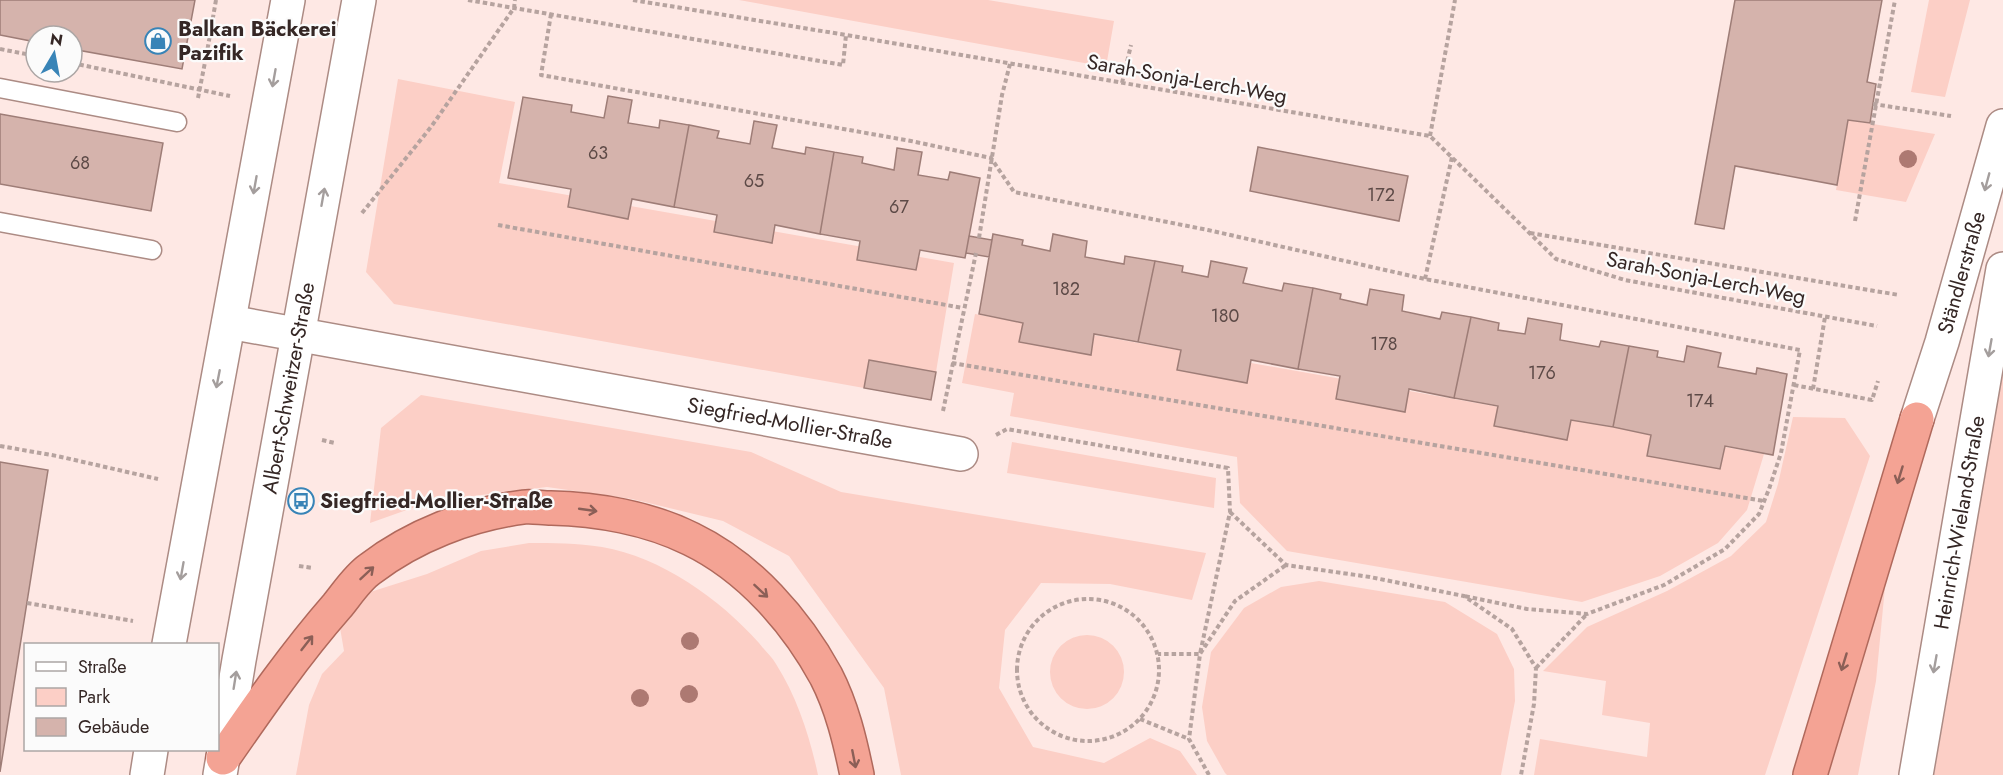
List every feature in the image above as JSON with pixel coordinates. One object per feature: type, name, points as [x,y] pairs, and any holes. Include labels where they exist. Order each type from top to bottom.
[{"type":"highway","points":[[1810,775],[1917,420]]},
{"type":"highway","points":[[221,767],[272,688],[328,616],[368,570],[416,540],[474,518],[525,507],[586,509],[641,521],[691,539],[732,564],[766,594],[799,635],[826,677],[842,714],[857,775]]},
{"type":"main road","points":[[169,643],[245,243],[288,0]]},
{"type":"main road","name":"Albert-Schweitzer-Straße","points":[[221,767],[238,660],[359,0]]},
{"type":"main road","name":"Ständlerstraße","points":[[1917,420],[1945,332],[2003,126]]},
{"type":"main road","name":"Heinrich-Wieland-Straße","points":[[1916,775],[2003,269]]},
{"type":"main road","name":"Siegfried-Mollier-Straße","points":[[229,322],[949,452]]},
{"type":"main road","points":[[147,775],[152,751]]},
{"type":"lane","points":[[0,88],[177,122]]},
{"type":"lane","points":[[0,222],[152,250]]},
{"type":"path","points":[[197,101],[216,0]]},
{"type":"path","points":[[468,0],[843,65],[846,35]]},
{"type":"path","points":[[359,217],[431,127],[513,8],[515,0]]},
{"type":"path","name":"Sarah-Sonja-Lerch-Weg","points":[[633,0],[1430,136],[1556,259],[1624,280],[1877,326]]},
{"type":"path","points":[[1430,136],[1455,0]]},
{"type":"path","points":[[1855,221],[1895,0]]},
{"type":"path","points":[[551,14],[541,75],[900,139],[991,158],[1014,192],[1208,230],[1425,279],[1800,350],[1781,453],[1759,514],[1725,549],[1664,585],[1587,614],[1527,609],[1370,577],[1286,565],[1230,512]]},
{"type":"path","points":[[1122,83],[1131,45]]},
{"type":"path","points":[[0,49],[24,54]]},
{"type":"path","points":[[207,52],[239,57]]},
{"type":"path","points":[[979,238],[1002,95],[1010,64]]},
{"type":"path","points":[[84,65],[231,96]]},
{"type":"path","points":[[1875,104],[1951,116]]},
{"type":"path","points":[[1425,279],[1452,156]]},
{"type":"path","points":[[498,225],[963,308]]},
{"type":"path","points":[[1528,232],[1899,295]]},
{"type":"path","points":[[976,254],[952,363],[949,452],[1007,429],[1228,468],[1230,512],[1200,654],[1189,739],[1209,775]]},
{"type":"path","points":[[1813,389],[1826,316]]},
{"type":"path","points":[[952,363],[1764,501]]},
{"type":"path","points":[[1794,385],[1872,400],[1878,381]]},
{"type":"path","points":[[322,440],[335,443]]},
{"type":"path","points":[[0,446],[57,456],[162,480]]},
{"type":"path","points":[[1200,654],[1235,601],[1286,565]]},
{"type":"path","points":[[300,566],[313,568]]},
{"type":"path","points":[[1464,596],[1512,629],[1536,668],[1534,704],[1521,775]]},
{"type":"path","points":[[1089,598],[1113,602],[1133,614],[1149,632],[1158,654],[1159,677],[1153,699],[1140,719],[1121,733],[1098,740],[1075,740],[1053,731],[1035,716],[1022,697],[1017,674],[1020,651],[1030,629],[1046,612],[1066,602],[1089,598]]},
{"type":"path","points":[[27,603],[139,622]]},
{"type":"path","points":[[1536,668],[1587,614]]},
{"type":"path","points":[[1158,654],[1200,654]]},
{"type":"path","points":[[1140,719],[1189,739]]},
{"type":"green space","points":[[739,0],[988,0],[1114,21],[1106,67]]},
{"type":"green space","points":[[1929,0],[1970,0],[1945,97],[1911,92]]},
{"type":"green space","points":[[398,79],[515,102],[499,183],[954,263],[936,372],[869,360],[864,388],[394,304],[366,272]]},
{"type":"green space","points":[[1848,120],[1935,134],[1906,202],[1836,190]]},
{"type":"green space","points":[[975,314],[1764,454],[1747,510],[1718,543],[1660,576],[1582,602],[1287,551],[1240,503],[1237,457],[1010,416],[1014,393],[962,383]]},
{"type":"green space","points":[[2003,367],[2003,775],[1934,775],[2001,379]]},
{"type":"green space","points":[[421,395],[751,452],[841,492],[1206,553],[1192,600],[1110,584],[1041,583],[1005,630],[999,688],[1033,747],[1104,763],[1150,738],[1180,751],[1197,775],[901,775],[884,688],[789,556],[723,521],[632,499],[547,487],[432,501],[370,523],[381,428]]},
{"type":"green space","points":[[1793,417],[1845,418],[1870,456],[1765,775],[1534,775],[1540,739],[1647,757],[1650,723],[1602,715],[1606,681],[1543,671],[1587,627],[1667,591],[1731,556],[1766,522],[1778,484]]},
{"type":"green space","points":[[1012,442],[1216,478],[1214,508],[1007,473]]},
{"type":"green space","points":[[529,543],[583,545],[624,552],[667,570],[708,596],[759,643],[776,664],[802,718],[818,775],[296,775],[309,705],[322,674],[344,651],[339,622],[364,594],[427,574],[481,551]]},
{"type":"green space","points":[[1319,581],[1445,602],[1497,634],[1514,669],[1515,701],[1501,775],[1227,775],[1225,773],[1207,741],[1202,707],[1211,652],[1244,608],[1281,587]]},
{"type":"green space","points":[[1885,587],[1876,681],[1858,775],[1827,775]]},
{"type":"green space","points":[[1087,635],[1108,641],[1118,651],[1124,672],[1118,693],[1108,703],[1087,709],[1066,703],[1056,693],[1050,672],[1056,651],[1066,641]]},
{"type":"building","points":[[0,0],[195,0],[182,69],[84,51],[84,24],[24,24],[24,40],[0,35]]},
{"type":"building","points":[[1735,0],[1882,0],[1867,82],[1876,84],[1870,123],[1848,120],[1837,185],[1735,166],[1724,229],[1695,224]]},
{"type":"building","points":[[608,96],[632,100],[628,123],[659,128],[660,120],[689,125],[674,207],[632,199],[628,219],[568,207],[571,189],[508,178],[523,97],[572,105],[571,112],[604,118]]},
{"type":"building","points":[[0,114],[163,143],[151,211],[0,184]]},
{"type":"building","points":[[754,121],[777,125],[772,148],[805,154],[806,147],[834,152],[820,234],[775,225],[772,243],[714,232],[717,215],[674,207],[689,125],[719,131],[717,138],[750,144]]},
{"type":"building","points":[[1258,147],[1408,176],[1399,221],[1250,191]]},
{"type":"building","points":[[897,148],[922,152],[918,175],[948,180],[950,172],[980,178],[965,258],[920,250],[916,270],[857,260],[860,241],[820,234],[834,152],[863,157],[862,163],[894,170]]},
{"type":"building","points":[[993,234],[1023,240],[1022,245],[1050,251],[1053,234],[1087,241],[1085,257],[1124,264],[1125,256],[1155,261],[1138,342],[1094,334],[1091,355],[1019,342],[1023,323],[979,314]]},
{"type":"building","points":[[969,236],[992,240],[989,257],[966,253]]},
{"type":"building","points":[[1155,261],[1183,266],[1182,272],[1208,277],[1211,261],[1247,268],[1243,283],[1282,291],[1284,283],[1313,288],[1298,369],[1251,360],[1247,383],[1177,370],[1181,350],[1138,342]]},
{"type":"building","points":[[1313,288],[1341,294],[1340,299],[1367,305],[1370,289],[1404,295],[1402,311],[1440,319],[1442,312],[1471,317],[1454,398],[1409,389],[1405,412],[1336,399],[1340,376],[1298,369]]},
{"type":"building","points":[[1471,317],[1499,323],[1498,330],[1525,334],[1528,318],[1562,324],[1560,340],[1599,347],[1601,341],[1629,346],[1613,427],[1571,420],[1567,440],[1494,426],[1498,406],[1454,398]]},
{"type":"building","points":[[1629,346],[1658,351],[1657,357],[1684,362],[1687,346],[1721,353],[1718,367],[1756,374],[1757,368],[1787,374],[1773,455],[1725,446],[1720,469],[1647,456],[1651,435],[1613,427]]},
{"type":"building","points":[[869,360],[936,372],[931,400],[864,388]]},
{"type":"building","points":[[0,462],[48,470],[0,772]]},
{"type":"place","name":"Balkan Bäckerei Pazifik","points":[[158,41]]},
{"type":"place","name":"Siegfried-Mollier-Straße","points":[[301,501]]}]
